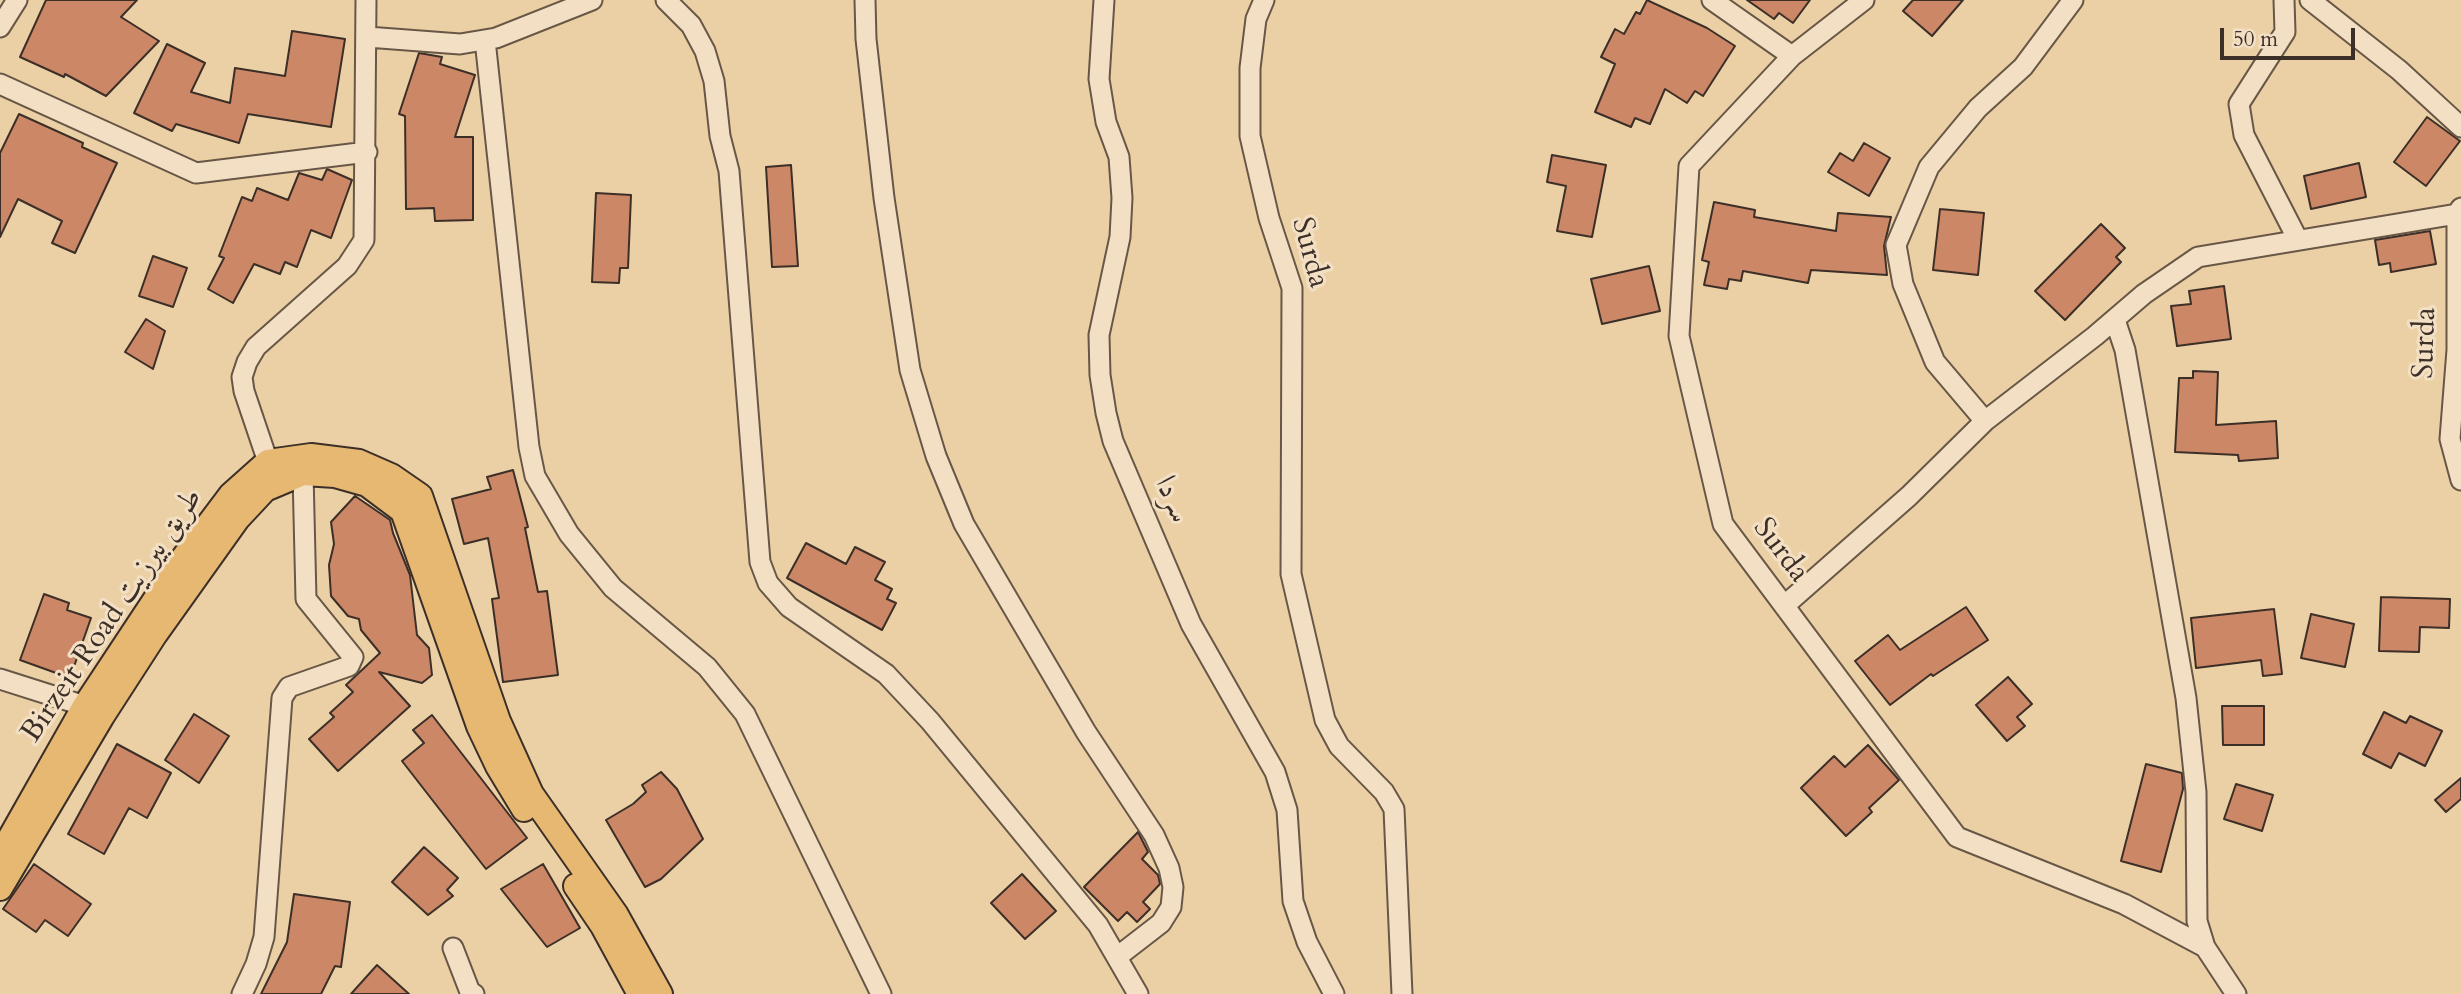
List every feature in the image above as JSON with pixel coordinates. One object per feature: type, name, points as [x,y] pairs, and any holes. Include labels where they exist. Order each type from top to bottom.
[{"type":"main road","points":[[0,888],[102,716],[155,634],[237,519],[265,489],[272,473],[311,456],[359,462],[391,476],[420,496],[498,722],[526,782],[609,920],[640,994]]},
{"type":"main road","points":[[272,473],[335,475],[367,484],[403,511],[458,669],[498,766],[515,797],[609,920],[660,994]]},
{"type":"main road","name":"Birzeit Road طريق بيرزيت","points":[[0,856],[85,706],[194,545],[231,495],[272,473]]},
{"type":"street","points":[[0,27],[17,0]]},
{"type":"street","points":[[272,473],[244,391],[242,377],[256,347],[347,266],[364,240],[367,152],[366,0]]},
{"type":"street","points":[[367,37],[460,44],[485,40],[592,0]]},
{"type":"street","points":[[666,0],[691,25],[705,51],[714,81],[720,136],[729,171],[760,562],[768,583],[789,607],[886,674],[930,721],[1098,925],[1138,994]]},
{"type":"street","points":[[866,0],[866,39],[882,185],[910,370],[936,456],[964,524],[1086,732],[1154,835],[1169,868],[1173,887],[1171,906],[1161,923],[1117,957]]},
{"type":"street","name":"سردا","points":[[1104,0],[1099,79],[1106,122],[1119,157],[1122,198],[1120,237],[1099,335],[1100,375],[1106,413],[1113,441],[1191,624],[1275,772],[1287,810],[1293,901],[1307,942],[1334,994]]},
{"type":"street","name":"Surda","points":[[1264,0],[1256,19],[1250,68],[1250,136],[1269,218],[1292,288],[1291,574],[1325,720],[1339,746],[1384,792],[1394,809],[1402,994]]},
{"type":"street","points":[[1712,0],[1792,55]]},
{"type":"street","name":"Surda","points":[[1864,0],[1792,55],[1689,166],[1679,336],[1723,524],[1957,836],[2124,904],[2205,947],[2236,994]]},
{"type":"street","points":[[1985,421],[1935,362],[1903,284],[1896,245],[1929,167],[1978,108],[2023,67],[2073,0]]},
{"type":"street","points":[[2284,0],[2285,32],[2239,104],[2244,135],[2298,240]]},
{"type":"street","points":[[2310,0],[2399,70],[2461,127]]},
{"type":"street","points":[[485,40],[529,447],[535,476],[569,534],[613,588],[707,667],[745,714],[881,994]]},
{"type":"street","points":[[0,84],[196,173],[367,152]]},
{"type":"street","points":[[1784,607],[1909,496],[1985,421],[2115,320],[2144,294],[2198,257],[2459,211]]},
{"type":"street","name":"Surda","points":[[2459,211],[2458,350],[2450,439],[2461,480]]},
{"type":"street","points":[[2115,320],[2124,350],[2186,698],[2196,792],[2197,921],[2205,947]]},
{"type":"street","points":[[242,994],[256,964],[264,937],[282,698],[289,687],[349,666],[353,657],[306,600],[303,473]]},
{"type":"street","points":[[0,679],[85,706]]},
{"type":"street","points":[[453,948],[470,992],[474,994]]},
{"type":"building","points":[[46,0],[137,0],[121,17],[159,41],[106,96],[65,74],[64,77],[20,57]]},
{"type":"building","points":[[1647,0],[1707,28],[1735,46],[1703,96],[1695,91],[1687,103],[1665,89],[1650,124],[1635,118],[1631,127],[1595,112],[1615,64],[1601,57],[1615,29],[1624,34],[1636,12],[1640,14]]},
{"type":"building","points":[[1747,0],[1810,0],[1793,23],[1779,13],[1774,19]]},
{"type":"building","points":[[1913,0],[1963,0],[1932,36],[1903,11]]},
{"type":"building","points":[[292,31],[345,39],[331,127],[248,114],[239,143],[176,124],[172,131],[134,113],[167,44],[205,63],[191,92],[230,103],[235,68],[285,76]]},
{"type":"building","points":[[419,53],[442,57],[440,64],[475,75],[455,137],[473,137],[473,220],[435,221],[434,208],[406,209],[405,116],[399,114]]},
{"type":"building","points":[[19,114],[83,143],[82,147],[117,163],[75,253],[52,243],[62,221],[18,199],[0,237],[0,153]]},
{"type":"building","points":[[2427,117],[2460,141],[2426,186],[2394,162]]},
{"type":"building","points":[[1864,143],[1890,158],[1869,196],[1828,172],[1840,153],[1853,161]]},
{"type":"building","points":[[1552,155],[1606,165],[1592,237],[1557,231],[1566,186],[1547,182]]},
{"type":"building","points":[[2359,163],[2366,197],[2311,209],[2304,176]]},
{"type":"building","points":[[791,165],[798,266],[772,267],[766,167]]},
{"type":"building","points":[[327,169],[352,180],[331,238],[311,230],[297,267],[285,262],[280,274],[254,264],[233,303],[208,289],[224,258],[219,256],[242,197],[252,201],[257,188],[288,200],[299,173],[322,180]]},
{"type":"building","points":[[596,193],[631,195],[628,268],[620,268],[619,283],[592,282]]},
{"type":"building","points":[[1714,202],[1755,210],[1754,217],[1836,231],[1838,213],[1891,217],[1884,246],[1887,275],[1811,270],[1808,283],[1743,271],[1741,281],[1729,279],[1727,289],[1704,285],[1709,262],[1702,260]]},
{"type":"building","points":[[1940,209],[1984,213],[1978,275],[1933,270]]},
{"type":"building","points":[[2101,224],[2125,248],[2116,257],[2121,262],[2065,320],[2035,291]]},
{"type":"building","points":[[2430,231],[2436,264],[2391,272],[2390,263],[2379,265],[2375,240]]},
{"type":"building","points":[[153,256],[187,268],[173,307],[139,296]]},
{"type":"building","points":[[1649,266],[1660,311],[1602,324],[1591,279]]},
{"type":"building","points":[[2224,286],[2231,339],[2177,346],[2171,306],[2191,304],[2189,291]]},
{"type":"building","points":[[146,319],[165,331],[153,369],[125,352]]},
{"type":"building","points":[[2193,371],[2218,372],[2216,425],[2276,421],[2278,458],[2239,461],[2238,455],[2175,452],[2179,378],[2193,378]]},
{"type":"building","points":[[513,470],[528,527],[525,528],[538,592],[547,591],[558,675],[503,682],[492,599],[499,598],[488,538],[464,544],[452,499],[491,489],[487,477]]},
{"type":"building","points":[[355,496],[390,520],[410,575],[417,635],[429,648],[432,675],[422,683],[379,672],[410,706],[338,771],[309,739],[334,717],[330,713],[353,692],[346,685],[380,653],[361,630],[359,619],[348,616],[331,596],[329,565],[334,544],[331,522]]},
{"type":"building","points":[[806,543],[846,564],[855,547],[885,562],[875,580],[892,589],[887,599],[896,603],[882,630],[787,578]]},
{"type":"building","points":[[44,594],[69,603],[67,610],[91,618],[70,678],[20,660]]},
{"type":"building","points":[[2381,597],[2450,599],[2449,628],[2420,627],[2419,652],[2379,651]]},
{"type":"building","points":[[1966,607],[1988,640],[1933,676],[1931,674],[1890,705],[1855,661],[1888,635],[1900,650]]},
{"type":"building","points":[[2274,609],[2282,674],[2263,676],[2261,660],[2196,668],[2191,618]]},
{"type":"building","points":[[2311,614],[2354,624],[2345,667],[2301,658]]},
{"type":"building","points":[[2008,677],[2032,704],[2017,717],[2025,726],[2007,741],[1976,705]]},
{"type":"building","points":[[2222,706],[2264,706],[2264,745],[2223,745]]},
{"type":"building","points":[[2384,712],[2406,723],[2410,716],[2442,731],[2425,766],[2399,753],[2391,768],[2363,754]]},
{"type":"building","points":[[194,714],[229,736],[199,783],[165,760]]},
{"type":"building","points":[[432,715],[527,838],[486,869],[402,761],[424,743],[413,730]]},
{"type":"building","points":[[117,744],[171,773],[147,818],[129,808],[104,854],[68,834]]},
{"type":"building","points":[[1868,745],[1899,780],[1869,808],[1872,812],[1846,836],[1801,788],[1834,756],[1845,767]]},
{"type":"building","points":[[2146,764],[2182,773],[2183,789],[2161,872],[2121,861]]},
{"type":"building","points":[[661,772],[677,789],[703,839],[661,879],[645,887],[606,820],[633,804],[646,792],[642,785]]},
{"type":"building","points":[[2461,778],[2461,799],[2446,812],[2435,800]]},
{"type":"building","points":[[2236,784],[2273,795],[2262,831],[2224,819]]},
{"type":"building","points":[[1138,832],[1148,852],[1142,859],[1158,875],[1160,884],[1143,902],[1150,909],[1137,922],[1127,912],[1118,921],[1084,887]]},
{"type":"building","points":[[424,847],[458,878],[447,890],[453,896],[428,915],[392,882]]},
{"type":"building","points":[[34,864],[91,904],[68,936],[45,920],[36,932],[3,909]]},
{"type":"building","points":[[543,864],[580,928],[547,947],[501,889]]},
{"type":"building","points":[[1022,874],[1056,911],[1025,939],[991,903]]},
{"type":"building","points":[[294,894],[350,902],[341,967],[335,966],[321,994],[261,994],[287,942]]},
{"type":"building","points":[[377,965],[409,994],[351,994]]}]
